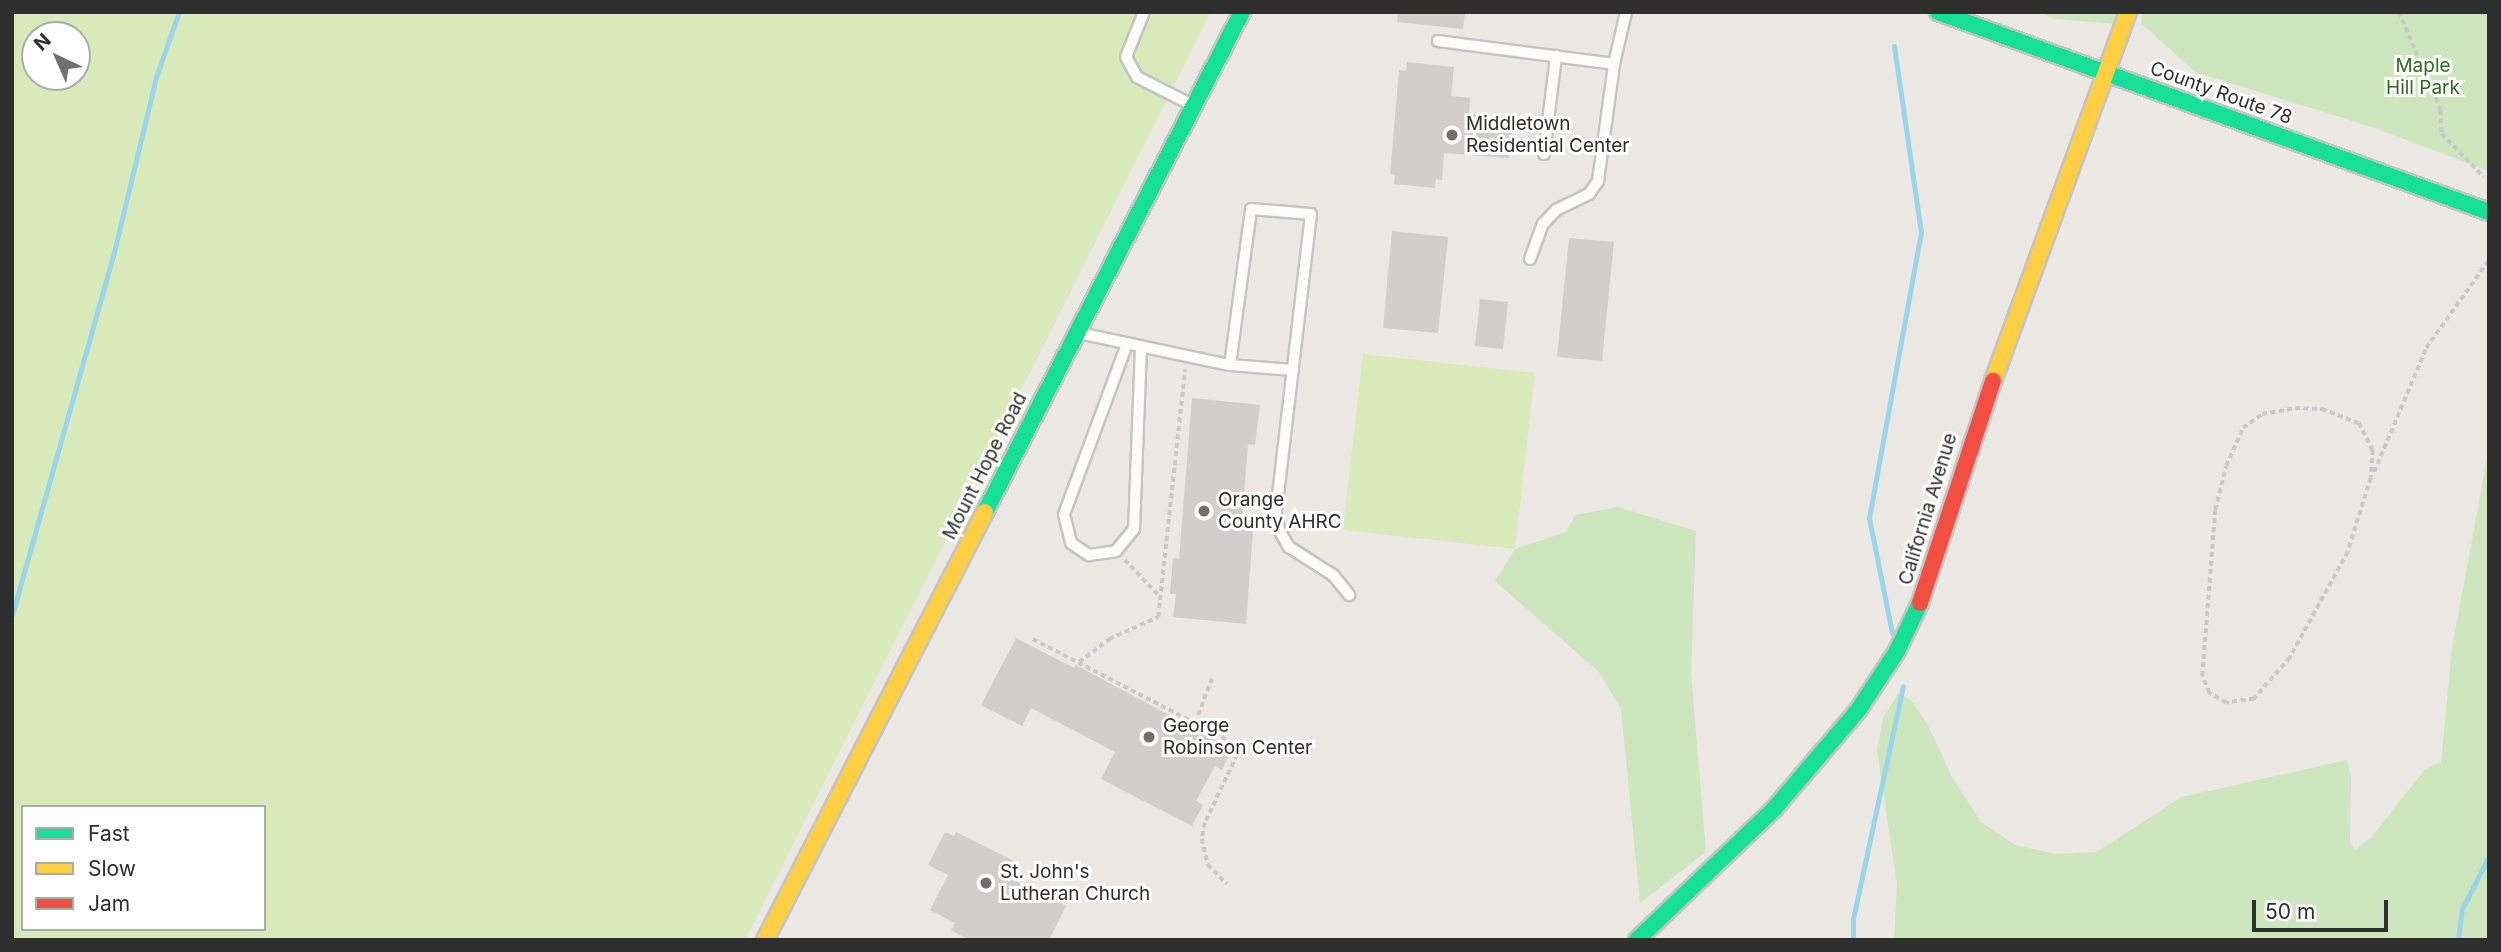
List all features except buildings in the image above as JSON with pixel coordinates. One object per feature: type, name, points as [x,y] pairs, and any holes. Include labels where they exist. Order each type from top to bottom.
[{"type":"street","name":"Mount Hope Road","points":[[765,940],[1242,12]]},
{"type":"street","name":"County Route 78","points":[[1938,12],[2489,212]]},
{"type":"street","name":"California Avenue","points":[[1637,940],[1774,809],[1859,709],[1898,651],[1927,587],[1970,443],[2108,74],[2128,12]]},
{"type":"lane","points":[[1144,12],[1126,57],[1137,77],[1194,106]]},
{"type":"lane","points":[[1530,259],[1543,224],[1556,210],[1589,194],[1598,181],[1614,64],[1626,12]]},
{"type":"lane","points":[[1438,41],[1614,64]]},
{"type":"lane","points":[[1544,154],[1556,56]]},
{"type":"lane","points":[[1230,365],[1251,209],[1311,214],[1276,513],[1279,530],[1293,551],[1333,575],[1349,595]]},
{"type":"lane","points":[[1077,333],[1230,365],[1293,370]]},
{"type":"lane","points":[[1127,344],[1066,506],[1063,525],[1071,543],[1082,553],[1098,556],[1116,551],[1133,529],[1142,346]]},
{"type":"path","points":[[2399,12],[2441,110],[2442,134],[2484,177]]},
{"type":"path","points":[[2371,478],[2373,450],[2368,436],[2348,415],[2295,408],[2262,414],[2243,428],[2226,466],[2215,510],[2201,657],[2203,682],[2214,698],[2236,704],[2254,699],[2290,658],[2348,552],[2371,478],[2426,348],[2489,260]]},
{"type":"path","points":[[1079,662],[1109,639],[1158,617],[1187,354]]},
{"type":"path","points":[[1116,551],[1160,597]]},
{"type":"path","points":[[1033,639],[1241,747],[1202,839],[1208,866],[1227,884]]},
{"type":"path","points":[[1195,723],[1213,675]]},
{"type":"green space","points":[[12,12],[1211,12],[745,940],[12,940]]},
{"type":"green space","points":[[2040,12],[2118,12],[2116,24],[2055,19]]},
{"type":"green space","name":"Maple Hill Park","points":[[2143,12],[2489,12],[2489,171],[2372,127],[2195,72],[2141,23]]},
{"type":"green space","points":[[1363,354],[1535,373],[1515,549],[1343,530]]},
{"type":"green space","points":[[2489,448],[2489,940],[1894,940],[1897,884],[1877,751],[1883,718],[1898,694],[1910,699],[1927,723],[1952,777],[1981,822],[2015,845],[2055,854],[2096,852],[2182,797],[2347,760],[2351,777],[2350,842],[2355,850],[2371,838],[2425,769],[2441,762],[2452,648]]},
{"type":"green space","points":[[1618,507],[1696,531],[1691,674],[1706,852],[1640,903],[1621,709],[1599,672],[1495,581],[1515,549],[1566,532],[1575,515]]},
{"type":"waterway","points":[[12,615],[114,252],[156,77],[179,12]]},
{"type":"waterway","points":[[1892,633],[1869,518],[1921,233],[1894,46]]},
{"type":"waterway","points":[[1853,940],[1853,919],[1903,686]]},
{"type":"waterway","points":[[2458,940],[2462,909],[2489,856]]},
{"type":"traffic: fast","points":[[985,512],[1242,12]]},
{"type":"traffic: fast","points":[[1938,12],[2489,212]]},
{"type":"traffic: fast","points":[[1637,940],[1774,809],[1859,709],[1897,651],[1920,603]]},
{"type":"traffic: slow","points":[[1993,381],[2128,12]]},
{"type":"traffic: slow","points":[[765,940],[985,512]]},
{"type":"traffic: jam","points":[[1920,603],[1993,381]]},
{"type":"place","name":"Middletown Residential Center","points":[[1452,135]]},
{"type":"place","name":"Orange County AHRC","points":[[1204,511]]},
{"type":"place","name":"George Robinson Center","points":[[1149,737]]},
{"type":"place","name":"St. John's Lutheran Church","points":[[986,883]]}]
